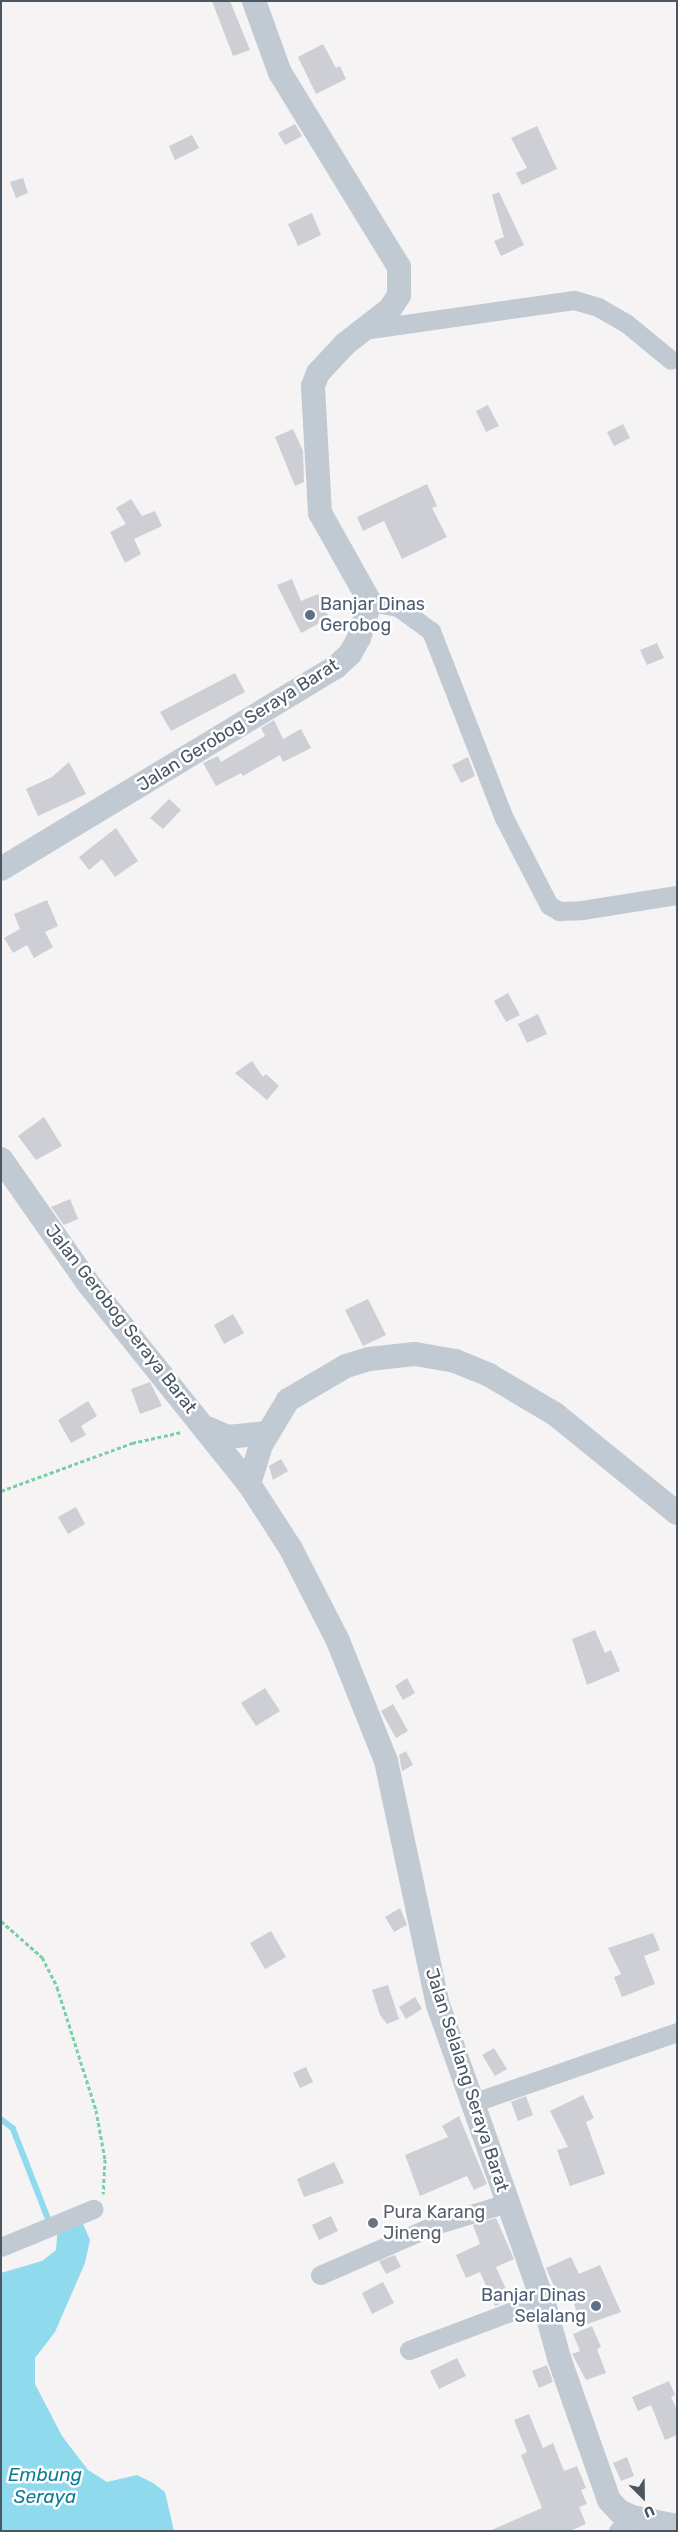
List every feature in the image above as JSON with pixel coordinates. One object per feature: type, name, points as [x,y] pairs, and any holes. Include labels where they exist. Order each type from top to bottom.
[{"type":"street","points":[[254,1],[280,73],[400,267],[399,295],[390,309],[327,363],[313,386],[320,513],[370,602],[398,607],[431,631],[504,818],[549,905],[560,911],[582,910],[677,895]]},
{"type":"street","points":[[364,330],[574,300],[598,307],[626,323],[671,360]]},
{"type":"street","name":"Jalan Gerobog Seraya Barat","points":[[1,869],[336,667],[350,654],[359,638],[370,602]]},
{"type":"street","name":"Jalan Gerobog Seraya Barat","points":[[1,1159],[87,1282],[208,1428]]},
{"type":"street","points":[[249,1484],[267,1433],[288,1400],[346,1366],[369,1359],[415,1354],[455,1361],[489,1375],[555,1414],[677,1513]]},
{"type":"street","points":[[208,1428],[228,1437],[267,1433]]},
{"type":"street","name":"Jalan Selalang Seraya Barat","points":[[208,1428],[249,1484],[299,1566],[338,1642],[372,1722],[394,1793],[416,1914],[438,2005],[542,2300],[559,2358],[609,2500],[619,2511],[625,2524],[677,2526]]},
{"type":"street","points":[[472,2103],[677,2032]]},
{"type":"street","points":[[320,2275],[435,2225],[507,2203]]},
{"type":"street","points":[[1,2247],[93,2209]]},
{"type":"street","points":[[409,2350],[542,2300]]},
{"type":"path","points":[[1,1491],[132,1444],[208,1428]]},
{"type":"path","points":[[1,1921],[42,1957],[50,1970],[77,2043],[96,2110],[105,2159],[104,2189],[93,2209]]},
{"type":"water","name":"Embung Seraya","points":[[80,2217],[90,2240],[85,2263],[55,2332],[35,2358],[35,2384],[62,2436],[88,2470],[107,2482],[137,2475],[153,2483],[165,2492],[174,2531],[1,2531],[1,2273],[42,2261],[56,2250],[58,2225]]},
{"type":"building","points":[[212,1],[230,1],[250,50],[233,56]]},
{"type":"building","points":[[323,44],[336,68],[340,66],[346,79],[316,94],[298,57]]},
{"type":"building","points":[[295,124],[302,136],[285,145],[278,133]]},
{"type":"building","points":[[537,126],[557,169],[522,185],[516,173],[527,168],[511,138]]},
{"type":"building","points":[[192,135],[199,148],[175,160],[169,146]]},
{"type":"building","points":[[23,178],[28,193],[16,198],[10,182]]},
{"type":"building","points":[[499,192],[524,245],[501,256],[494,241],[504,237],[492,195]]},
{"type":"building","points":[[312,213],[321,235],[298,246],[288,224]]},
{"type":"building","points":[[488,405],[499,426],[486,432],[476,411]]},
{"type":"building","points":[[623,424],[630,438],[614,446],[607,432]]},
{"type":"building","points":[[293,429],[303,451],[304,482],[295,486],[275,437]]},
{"type":"building","points":[[427,484],[437,506],[432,508],[447,537],[402,559],[384,521],[363,531],[357,517]]},
{"type":"building","points":[[131,499],[142,516],[155,511],[162,526],[134,539],[141,554],[125,563],[110,532],[126,524],[116,508]]},
{"type":"building","name":"Banjar Dinas Gerobog","points":[[292,579],[301,601],[318,594],[329,618],[301,633],[277,585]]},
{"type":"building","points":[[657,643],[664,658],[647,665],[640,650]]},
{"type":"building","points":[[235,673],[245,692],[171,731],[160,712]]},
{"type":"building","points":[[274,720],[283,739],[301,729],[311,748],[283,762],[280,755],[243,776],[241,773],[216,786],[203,763],[218,756],[221,762],[265,736],[261,728]]},
{"type":"building","points":[[468,757],[475,776],[461,783],[452,765]]},
{"type":"building","points":[[69,762],[86,794],[38,816],[26,789],[52,777]]},
{"type":"building","points":[[169,799],[181,810],[163,829],[150,818]]},
{"type":"building","points":[[116,828],[138,861],[115,877],[102,859],[89,870],[79,857]]},
{"type":"building","points":[[47,900],[58,926],[45,932],[53,947],[34,958],[27,945],[13,953],[4,938],[20,929],[14,914]]},
{"type":"building","points":[[508,993],[520,1015],[506,1022],[494,1001]]},
{"type":"building","points":[[538,1014],[547,1034],[527,1043],[518,1024]]},
{"type":"building","points":[[252,1061],[263,1077],[266,1074],[279,1086],[267,1100],[235,1073]]},
{"type":"building","points":[[44,1117],[62,1146],[36,1160],[18,1136]]},
{"type":"building","points":[[70,1199],[78,1219],[64,1225],[51,1207]]},
{"type":"building","points":[[368,1299],[386,1335],[363,1346],[345,1310]]},
{"type":"building","points":[[233,1314],[244,1333],[224,1344],[214,1325]]},
{"type":"building","points":[[150,1382],[162,1406],[140,1414],[131,1389]]},
{"type":"building","points":[[88,1401],[97,1416],[81,1426],[86,1435],[71,1443],[58,1420]]},
{"type":"building","points":[[281,1459],[288,1471],[273,1480],[269,1466]]},
{"type":"building","points":[[76,1507],[85,1524],[68,1534],[58,1517]]},
{"type":"building","points":[[595,1630],[605,1653],[611,1650],[620,1671],[587,1685],[572,1639]]},
{"type":"building","points":[[407,1678],[415,1693],[403,1700],[395,1686]]},
{"type":"building","points":[[265,1688],[280,1711],[256,1726],[241,1703]]},
{"type":"building","points":[[393,1704],[408,1731],[396,1738],[381,1711]]},
{"type":"building","points":[[406,1751],[413,1765],[402,1771],[399,1755]]},
{"type":"building","points":[[400,1908],[407,1925],[394,1932],[385,1917]]},
{"type":"building","points":[[271,1931],[286,1957],[265,1969],[250,1943]]},
{"type":"building","points":[[653,1933],[660,1950],[644,1956],[655,1984],[622,1997],[614,1977],[621,1974],[608,1948]]},
{"type":"building","points":[[388,1985],[399,2019],[387,2024],[380,2015],[372,1990]]},
{"type":"building","points":[[415,1997],[422,2009],[406,2019],[399,2007]]},
{"type":"building","points":[[494,2048],[507,2069],[495,2076],[482,2055]]},
{"type":"building","points":[[306,2067],[313,2082],[300,2088],[293,2073]]},
{"type":"building","points":[[583,2095],[594,2118],[586,2122],[605,2174],[570,2186],[557,2150],[568,2147],[550,2111]]},
{"type":"building","points":[[526,2096],[533,2115],[518,2121],[511,2102]]},
{"type":"building","points":[[459,2116],[487,2184],[474,2190],[467,2176],[420,2196],[405,2155],[448,2137],[442,2126]]},
{"type":"building","points":[[334,2162],[344,2183],[304,2197],[297,2179]]},
{"type":"building","points":[[331,2216],[338,2231],[319,2240],[312,2225]]},
{"type":"building","points":[[496,2218],[514,2259],[496,2267],[511,2300],[495,2306],[480,2272],[466,2278],[456,2255],[480,2244],[473,2225]]},
{"type":"building","points":[[395,2255],[401,2267],[386,2274],[379,2261]]},
{"type":"building","points":[[571,2257],[579,2274],[600,2265],[621,2312],[582,2326],[571,2296],[560,2300],[546,2268]]},
{"type":"building","points":[[383,2282],[394,2303],[372,2314],[362,2293]]},
{"type":"building","points":[[592,2326],[601,2347],[597,2349],[606,2373],[586,2380],[572,2354],[580,2351],[573,2334]]},
{"type":"building","points":[[457,2358],[466,2376],[439,2389],[430,2371]]},
{"type":"building","points":[[547,2365],[553,2382],[539,2388],[532,2371]]},
{"type":"building","points":[[669,2381],[675,2395],[671,2397],[677,2410],[677,2435],[665,2440],[651,2405],[638,2411],[632,2397]]},
{"type":"building","points":[[529,2414],[543,2448],[553,2443],[564,2471],[577,2466],[586,2488],[581,2490],[587,2504],[579,2507],[586,2524],[570,2531],[489,2531],[542,2508],[521,2455],[527,2452],[514,2420]]},
{"type":"building","points":[[627,2457],[634,2476],[621,2481],[613,2463]]},
{"type":"waterway","points":[[1,2119],[13,2128],[50,2223]]},
{"type":"place","name":"Banjar Dinas Gerobog","points":[[310,615]]},
{"type":"place","name":"Pura Karang Jineng","points":[[373,2223]]},
{"type":"place","name":"Banjar Dinas Selalang","points":[[596,2306]]}]
